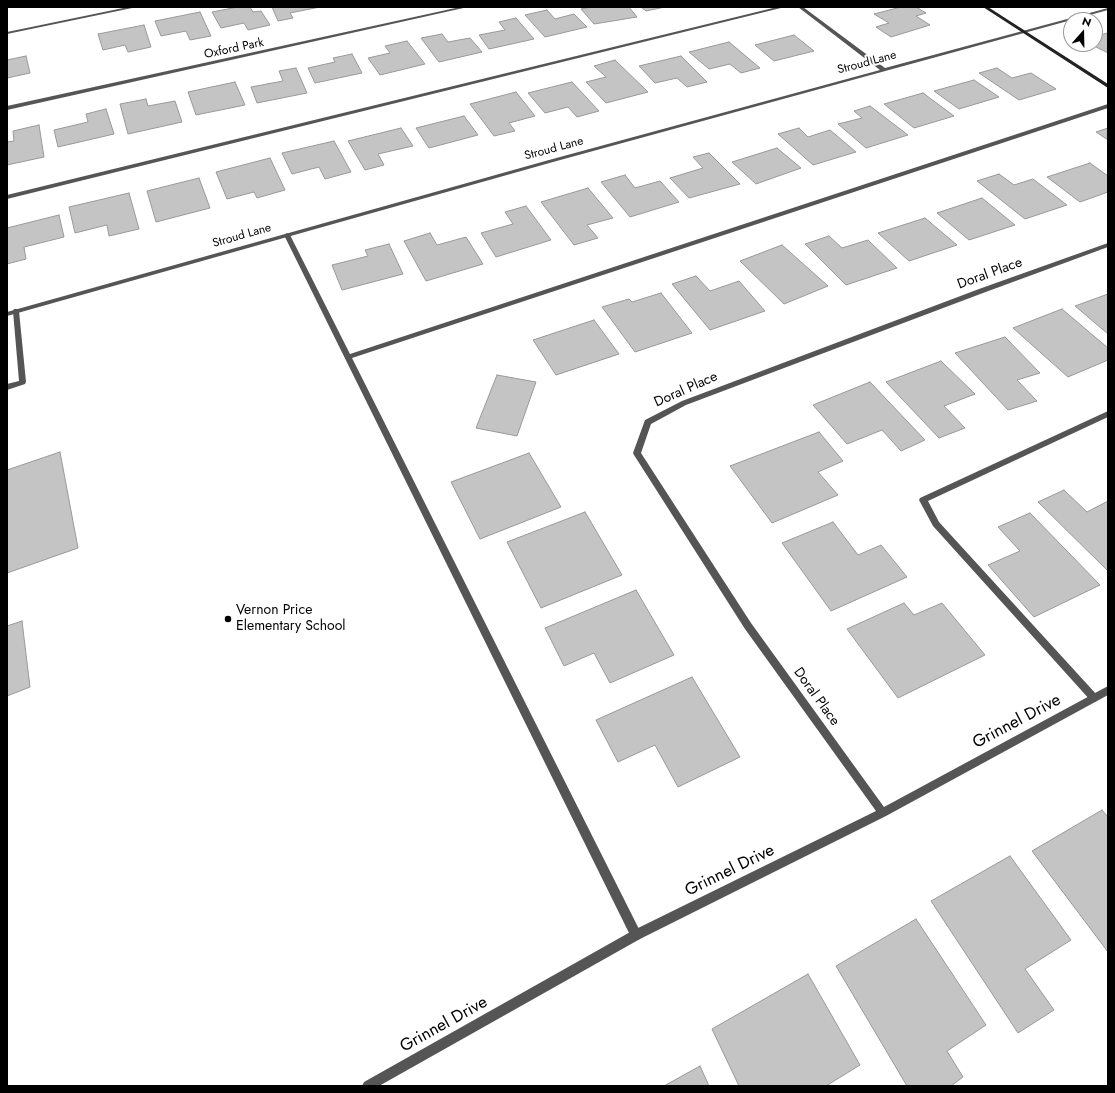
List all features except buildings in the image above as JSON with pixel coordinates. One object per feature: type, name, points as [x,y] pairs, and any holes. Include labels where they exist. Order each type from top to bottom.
[{"type":"street","points":[[7,32],[135,7]]},
{"type":"street","name":"Oxford Park","points":[[7,108],[466,7]]},
{"type":"street","points":[[7,197],[783,7]]},
{"type":"street","points":[[800,7],[884,70]]},
{"type":"street","points":[[986,7],[1108,86]]},
{"type":"street","name":"Stroud Lane","points":[[7,314],[287,234],[1108,9]]},
{"type":"street","points":[[348,357],[1108,106]]},
{"type":"street","points":[[287,234],[636,935]]},
{"type":"street","name":"Doral Place","points":[[883,813],[748,626],[637,453],[648,422],[684,403],[981,291],[1108,245]]},
{"type":"street","points":[[7,387],[23,382],[16,311]]},
{"type":"street","points":[[1094,698],[936,524],[923,500],[1108,414]]},
{"type":"street","name":"Grinnel Drive","points":[[368,1086],[636,935],[883,813],[1108,690]]},
{"type":"place","name":"Vernon Price Elementary School","points":[[228,619]]}]
